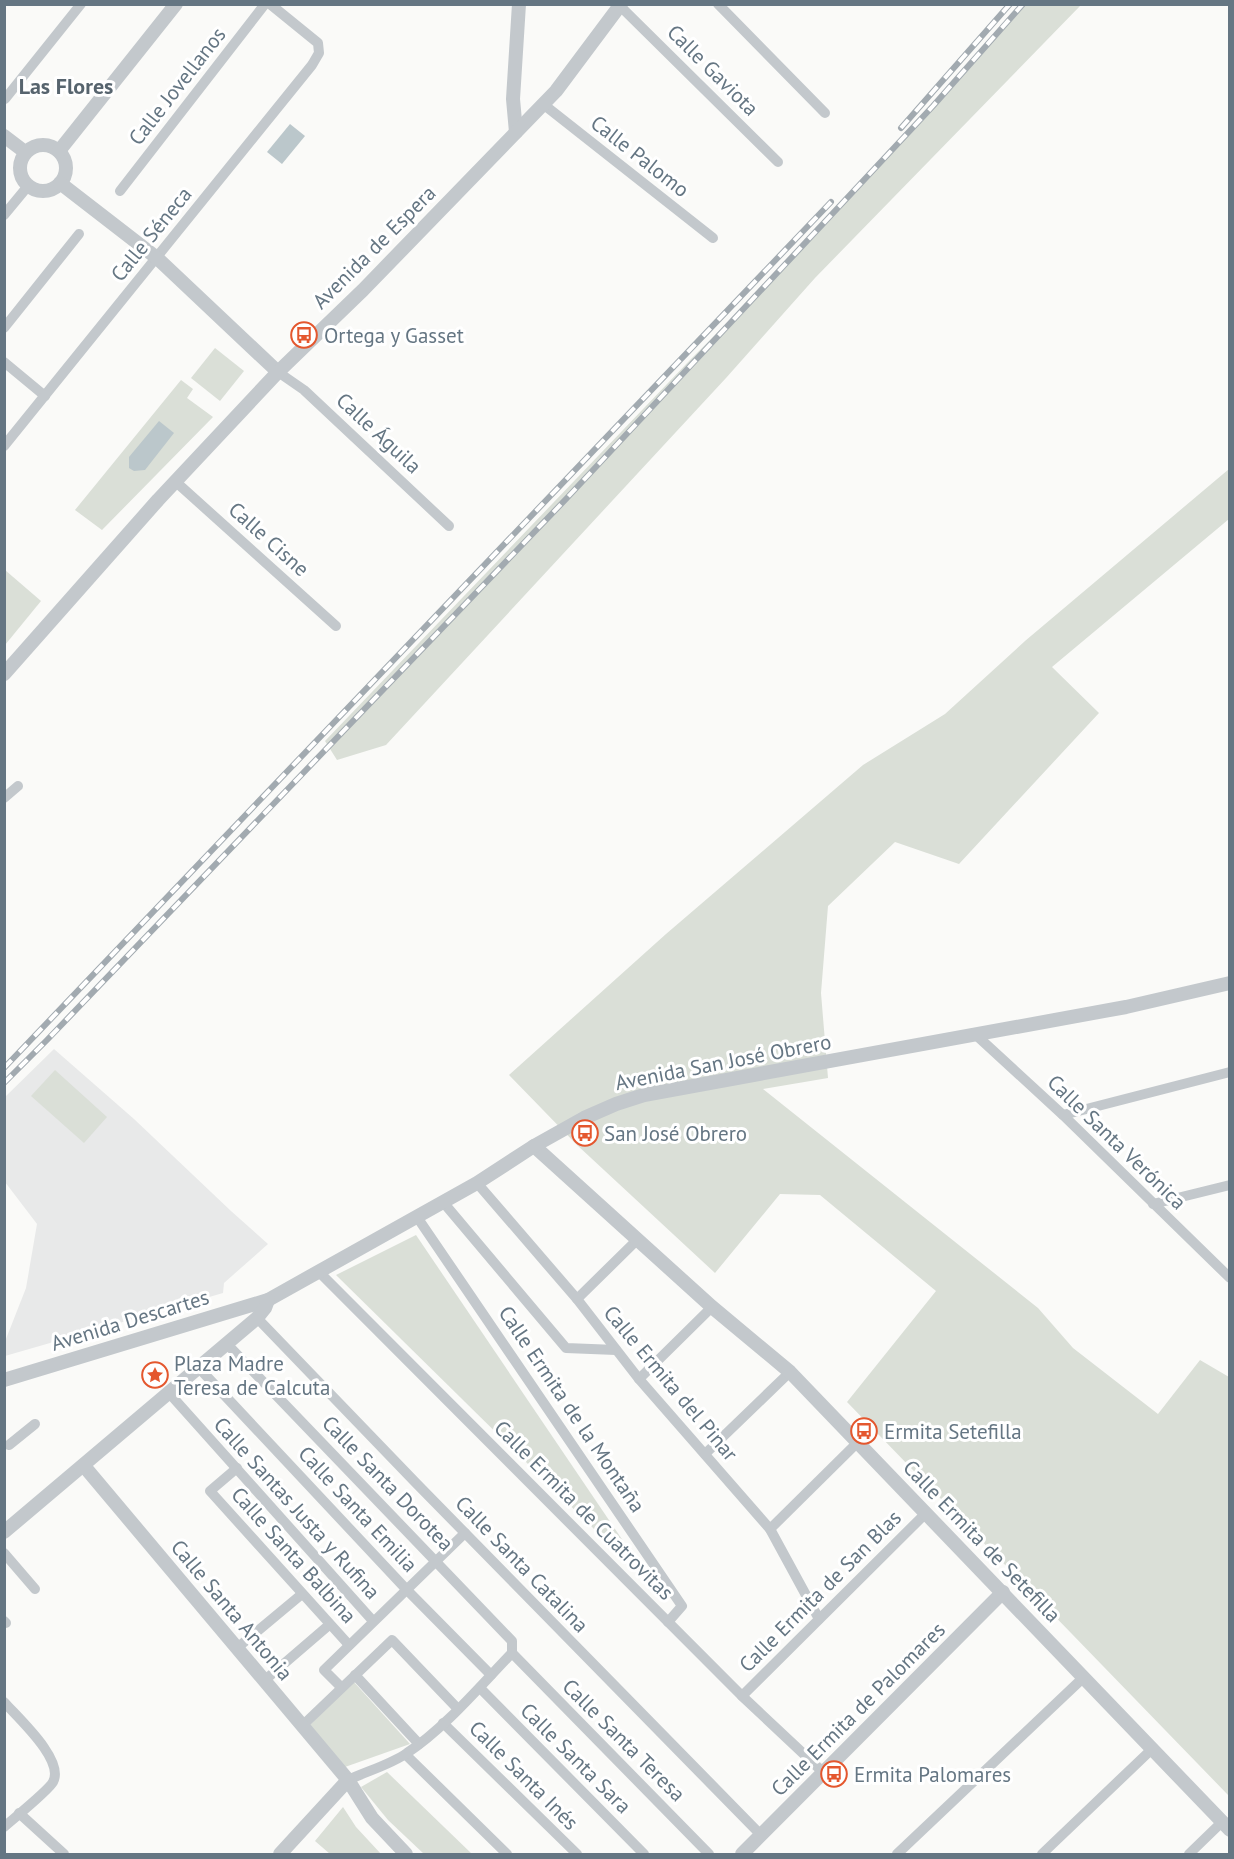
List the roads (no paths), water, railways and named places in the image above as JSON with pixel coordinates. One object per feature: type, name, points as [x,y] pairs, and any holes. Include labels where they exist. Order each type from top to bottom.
[{"type":"street","points":[[5,99],[81,4]]},
{"type":"street","points":[[59,151],[176,4]]},
{"type":"street","name":"Calle Séneca","points":[[4,446],[312,65],[319,53],[318,43],[268,4]]},
{"type":"street","name":"Calle Jovellanos","points":[[120,191],[268,4]]},
{"type":"street","points":[[516,132],[513,99],[519,4]]},
{"type":"street","points":[[718,4],[825,113]]},
{"type":"street","name":"Avenida de Espera","points":[[4,674],[61,608],[278,372],[363,290],[556,91],[620,5]]},
{"type":"street","name":"Calle Gaviota","points":[[620,5],[778,162]]},
{"type":"street","name":"Calle Palomo","points":[[543,104],[713,238]]},
{"type":"street","points":[[4,136],[25,152]]},
{"type":"street","points":[[41,144],[49,145],[59,151],[66,161],[66,173],[60,183],[46,191],[28,186],[20,174],[20,165],[25,152],[41,144]]},
{"type":"street","points":[[60,183],[157,258],[278,372]]},
{"type":"street","points":[[4,215],[28,186]]},
{"type":"street","points":[[4,328],[79,234]]},
{"type":"street","points":[[4,362],[45,396]]},
{"type":"street","name":"Calle Águila","points":[[278,372],[304,390],[449,526]]},
{"type":"street","name":"Calle Cisne","points":[[176,482],[336,626]]},
{"type":"street","points":[[4,798],[18,786]]},
{"type":"street","name":"Avenida San José Obrero","points":[[268,1300],[477,1183],[534,1146],[605,1108],[644,1095],[1125,1007],[1230,983]]},
{"type":"street","name":"Calle Santa Verónica","points":[[976,1035],[1063,1114],[1230,1278]]},
{"type":"street","points":[[1063,1114],[1230,1072]]},
{"type":"street","name":"Calle Ermita de Setefilla","points":[[534,1146],[712,1307],[790,1372],[1226,1826]]},
{"type":"street","name":"Calle Ermita del Pinar","points":[[477,1183],[577,1299],[639,1379],[770,1529],[819,1619]]},
{"type":"street","points":[[1154,1204],[1230,1185]]},
{"type":"street","points":[[443,1202],[566,1348],[616,1350]]},
{"type":"street","name":"Calle Ermita de la Montaña","points":[[417,1217],[682,1606],[668,1623]]},
{"type":"street","points":[[577,1299],[637,1240]]},
{"type":"street","name":"Calle Ermita de Cuatrovitas","points":[[319,1272],[668,1623],[824,1773]]},
{"type":"street","points":[[4,1532],[257,1318],[268,1300]]},
{"type":"street","name":"Avenida Descartes","points":[[4,1380],[268,1300]]},
{"type":"street","points":[[639,1379],[712,1307]]},
{"type":"street","name":"Calle Santa Catalina","points":[[257,1318],[762,1836]]},
{"type":"street","name":"Calle Santa Dorotea","points":[[226,1343],[512,1641],[512,1653]]},
{"type":"street","name":"Calle Santa Emilia","points":[[198,1367],[406,1589],[491,1675]]},
{"type":"street","points":[[705,1454],[790,1372]]},
{"type":"street","name":"Calle Santas Justa y Rufina","points":[[169,1393],[373,1621]]},
{"type":"street","points":[[6,1444],[35,1424]]},
{"type":"street","points":[[770,1529],[858,1442]]},
{"type":"street","name":"Calle Santa Antonia","points":[[84,1466],[348,1780],[372,1818],[406,1854]]},
{"type":"street","name":"Calle Santa Balbina","points":[[237,1468],[210,1491],[349,1645]]},
{"type":"street","name":"Calle Ermita de San Blas","points":[[742,1696],[926,1513]]},
{"type":"street","points":[[341,1687],[324,1670],[465,1533]]},
{"type":"street","points":[[4,1553],[35,1589]]},
{"type":"street","name":"Calle Ermita de Palomares","points":[[742,1854],[1002,1592]]},
{"type":"street","points":[[237,1648],[302,1594]]},
{"type":"street","points":[[265,1680],[329,1625]]},
{"type":"street","points":[[302,1726],[392,1640],[457,1708]]},
{"type":"street","points":[[280,1854],[348,1780],[406,1755],[480,1688],[512,1653]]},
{"type":"street","name":"Calle Santa Teresa","points":[[512,1653],[709,1854]]},
{"type":"street","points":[[355,1675],[419,1744]]},
{"type":"street","points":[[897,1854],[1084,1677]]},
{"type":"street","name":"Calle Santa Sara","points":[[480,1688],[644,1854]]},
{"type":"street","points":[[4,1702],[50,1755],[55,1770],[53,1783],[4,1827]]},
{"type":"street","name":"Calle Santa Inés","points":[[443,1723],[577,1854]]},
{"type":"street","points":[[1041,1854],[1152,1749]]},
{"type":"street","points":[[406,1755],[507,1854]]},
{"type":"street","points":[[19,1813],[64,1854]]},
{"type":"street","points":[[1189,1854],[1226,1826]]},
{"type":"railway","points":[[901,128],[1010,4]]},
{"type":"railway","points":[[4,1083],[566,499],[933,106],[1023,4]]},
{"type":"railway","points":[[4,1068],[831,202]]},
{"type":"place","name":"Ortega y Gasset","points":[[304,335]]},
{"type":"place","name":"San José Obrero","points":[[585,1133]]},
{"type":"place","name":"Plaza Madre Teresa de Calcuta","points":[[155,1375]]},
{"type":"place","name":"Ermita Setefilla","points":[[864,1431]]},
{"type":"place","name":"Ermita Palomares","points":[[834,1774]]},
{"type":"district","name":"Las Flores","points":[[66,86]]}]
